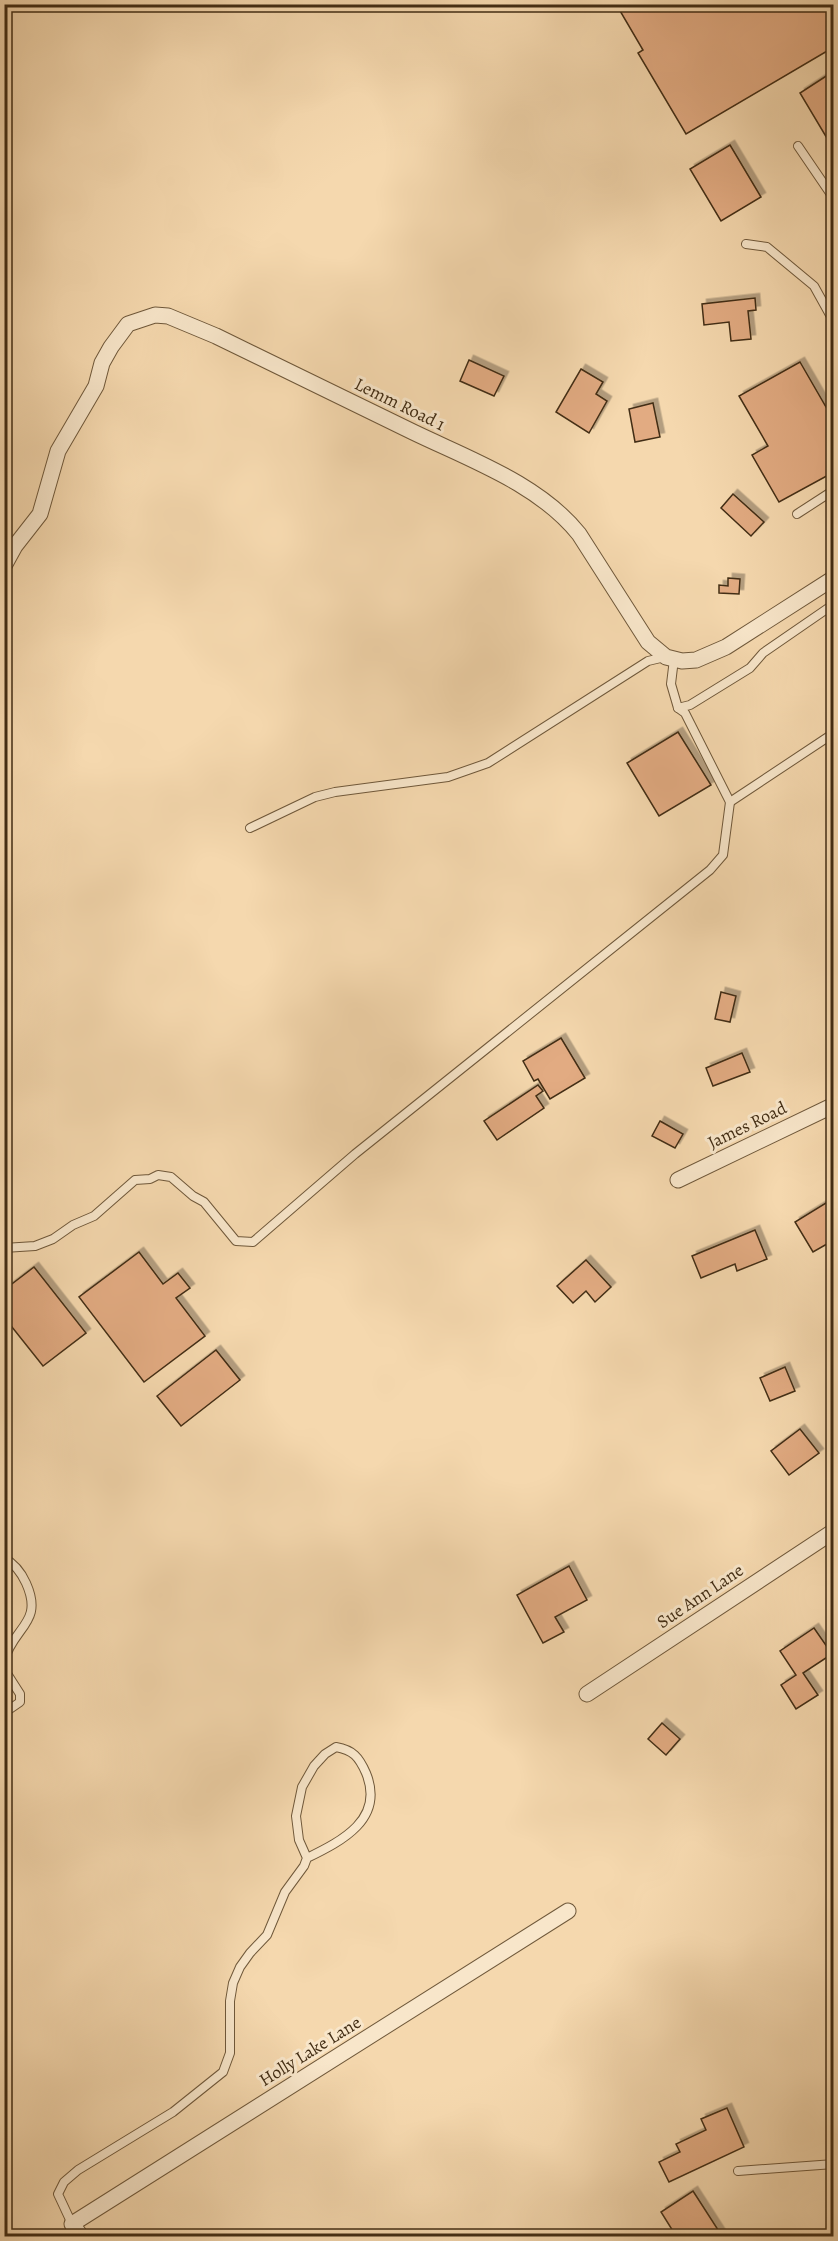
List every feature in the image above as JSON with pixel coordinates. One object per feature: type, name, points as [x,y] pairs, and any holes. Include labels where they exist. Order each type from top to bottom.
[{"type":"street","name":"Lemm Road 1","points":[[4,566],[10,542],[40,514],[58,451],[96,386],[102,363],[111,347],[128,324],[155,315],[168,316],[216,336],[488,469],[549,503],[579,534],[648,642],[670,658]]},
{"type":"street","points":[[670,658],[682,661],[696,660],[726,647],[831,583]]},
{"type":"street","name":"James Road","points":[[678,1180],[834,1105]]},
{"type":"street","name":"Sue Ann Lane","points":[[587,1694],[834,1531]]},
{"type":"street","name":"Holly Lake Lane","points":[[77,2230],[568,1911]]},
{"type":"lane","points":[[798,146],[830,193],[834,191]]},
{"type":"lane","points":[[746,244],[768,247],[814,286],[834,322]]},
{"type":"lane","points":[[797,514],[834,489]]},
{"type":"lane","points":[[678,708],[690,705],[750,668],[763,653],[834,604]]},
{"type":"lane","points":[[4,1248],[35,1246],[53,1239],[74,1225],[94,1216],[135,1180],[150,1179],[158,1175],[171,1177],[193,1196],[204,1202],[236,1241],[253,1242],[355,1154],[710,870],[723,855],[730,802],[685,713],[678,708],[671,684],[670,658],[648,661],[488,763],[448,777],[325,795],[299,804],[250,828]]},
{"type":"lane","points":[[730,802],[834,733]]},
{"type":"lane","points":[[4,1558],[22,1573],[32,1601],[32,1613],[7,1651],[4,1661]]},
{"type":"lane","points":[[4,1669],[20,1694],[20,1702],[4,1713]]},
{"type":"lane","points":[[77,2230],[61,2204],[58,2194],[64,2182],[78,2170],[173,2112],[223,2072],[230,2053],[230,2001],[233,1983],[240,1967],[267,1935],[285,1892],[304,1866],[306,1858],[299,1840],[296,1816],[302,1787],[314,1766],[325,1754],[336,1747],[348,1749],[357,1755],[371,1787],[370,1806],[360,1824],[336,1844],[306,1858]]},
{"type":"lane","points":[[738,2172],[834,2164]]},
{"type":"building","points":[[616,4],[834,4],[834,47],[686,134],[638,53],[643,50]]},
{"type":"building","points":[[834,71],[834,150],[800,93]]},
{"type":"building","points":[[730,145],[761,197],[721,221],[690,169]]},
{"type":"building","points":[[755,298],[756,310],[748,311],[751,339],[731,341],[729,322],[704,325],[702,304]]},
{"type":"building","points":[[469,360],[504,376],[494,396],[460,381]]},
{"type":"building","points":[[800,362],[834,421],[834,472],[779,502],[752,455],[768,446],[739,396]]},
{"type":"building","points":[[581,369],[603,382],[596,394],[607,401],[589,433],[556,412]]},
{"type":"building","points":[[653,403],[660,437],[635,442],[629,409]]},
{"type":"building","points":[[733,494],[764,522],[751,536],[721,508]]},
{"type":"building","points":[[728,578],[740,579],[739,594],[719,593],[719,585],[728,586]]},
{"type":"building","points":[[678,732],[711,785],[659,816],[627,763]]},
{"type":"building","points":[[721,992],[736,996],[730,1022],[715,1019]]},
{"type":"building","points":[[561,1038],[585,1078],[550,1099],[538,1079],[534,1081],[523,1061]]},
{"type":"building","points":[[742,1053],[750,1072],[713,1086],[706,1068]]},
{"type":"building","points":[[538,1085],[543,1091],[536,1096],[544,1108],[497,1140],[484,1121]]},
{"type":"building","points":[[660,1121],[683,1134],[675,1148],[652,1136]]},
{"type":"building","points":[[834,1198],[834,1240],[813,1252],[795,1222]]},
{"type":"building","points":[[755,1230],[767,1259],[737,1271],[735,1264],[701,1278],[692,1256]]},
{"type":"building","points":[[139,1252],[163,1284],[178,1273],[190,1288],[176,1298],[205,1336],[144,1382],[79,1297]]},
{"type":"building","points":[[586,1260],[611,1287],[595,1302],[586,1291],[573,1303],[557,1286]]},
{"type":"building","points":[[34,1267],[86,1333],[43,1366],[4,1317],[4,1290]]},
{"type":"building","points":[[216,1350],[240,1380],[181,1426],[157,1396]]},
{"type":"building","points":[[785,1367],[795,1391],[770,1401],[760,1378]]},
{"type":"building","points":[[800,1429],[819,1453],[789,1475],[771,1451]]},
{"type":"building","points":[[569,1566],[587,1600],[555,1617],[564,1632],[543,1643],[517,1595]]},
{"type":"building","points":[[814,1628],[832,1654],[803,1673],[818,1695],[796,1709],[781,1685],[796,1675],[780,1651]]},
{"type":"building","points":[[662,1723],[680,1739],[666,1755],[648,1739]]},
{"type":"building","points":[[727,2108],[744,2147],[669,2182],[659,2162],[680,2152],[676,2144],[706,2130],[701,2119]]},
{"type":"building","points":[[693,2191],[722,2236],[676,2236],[661,2212]]}]
